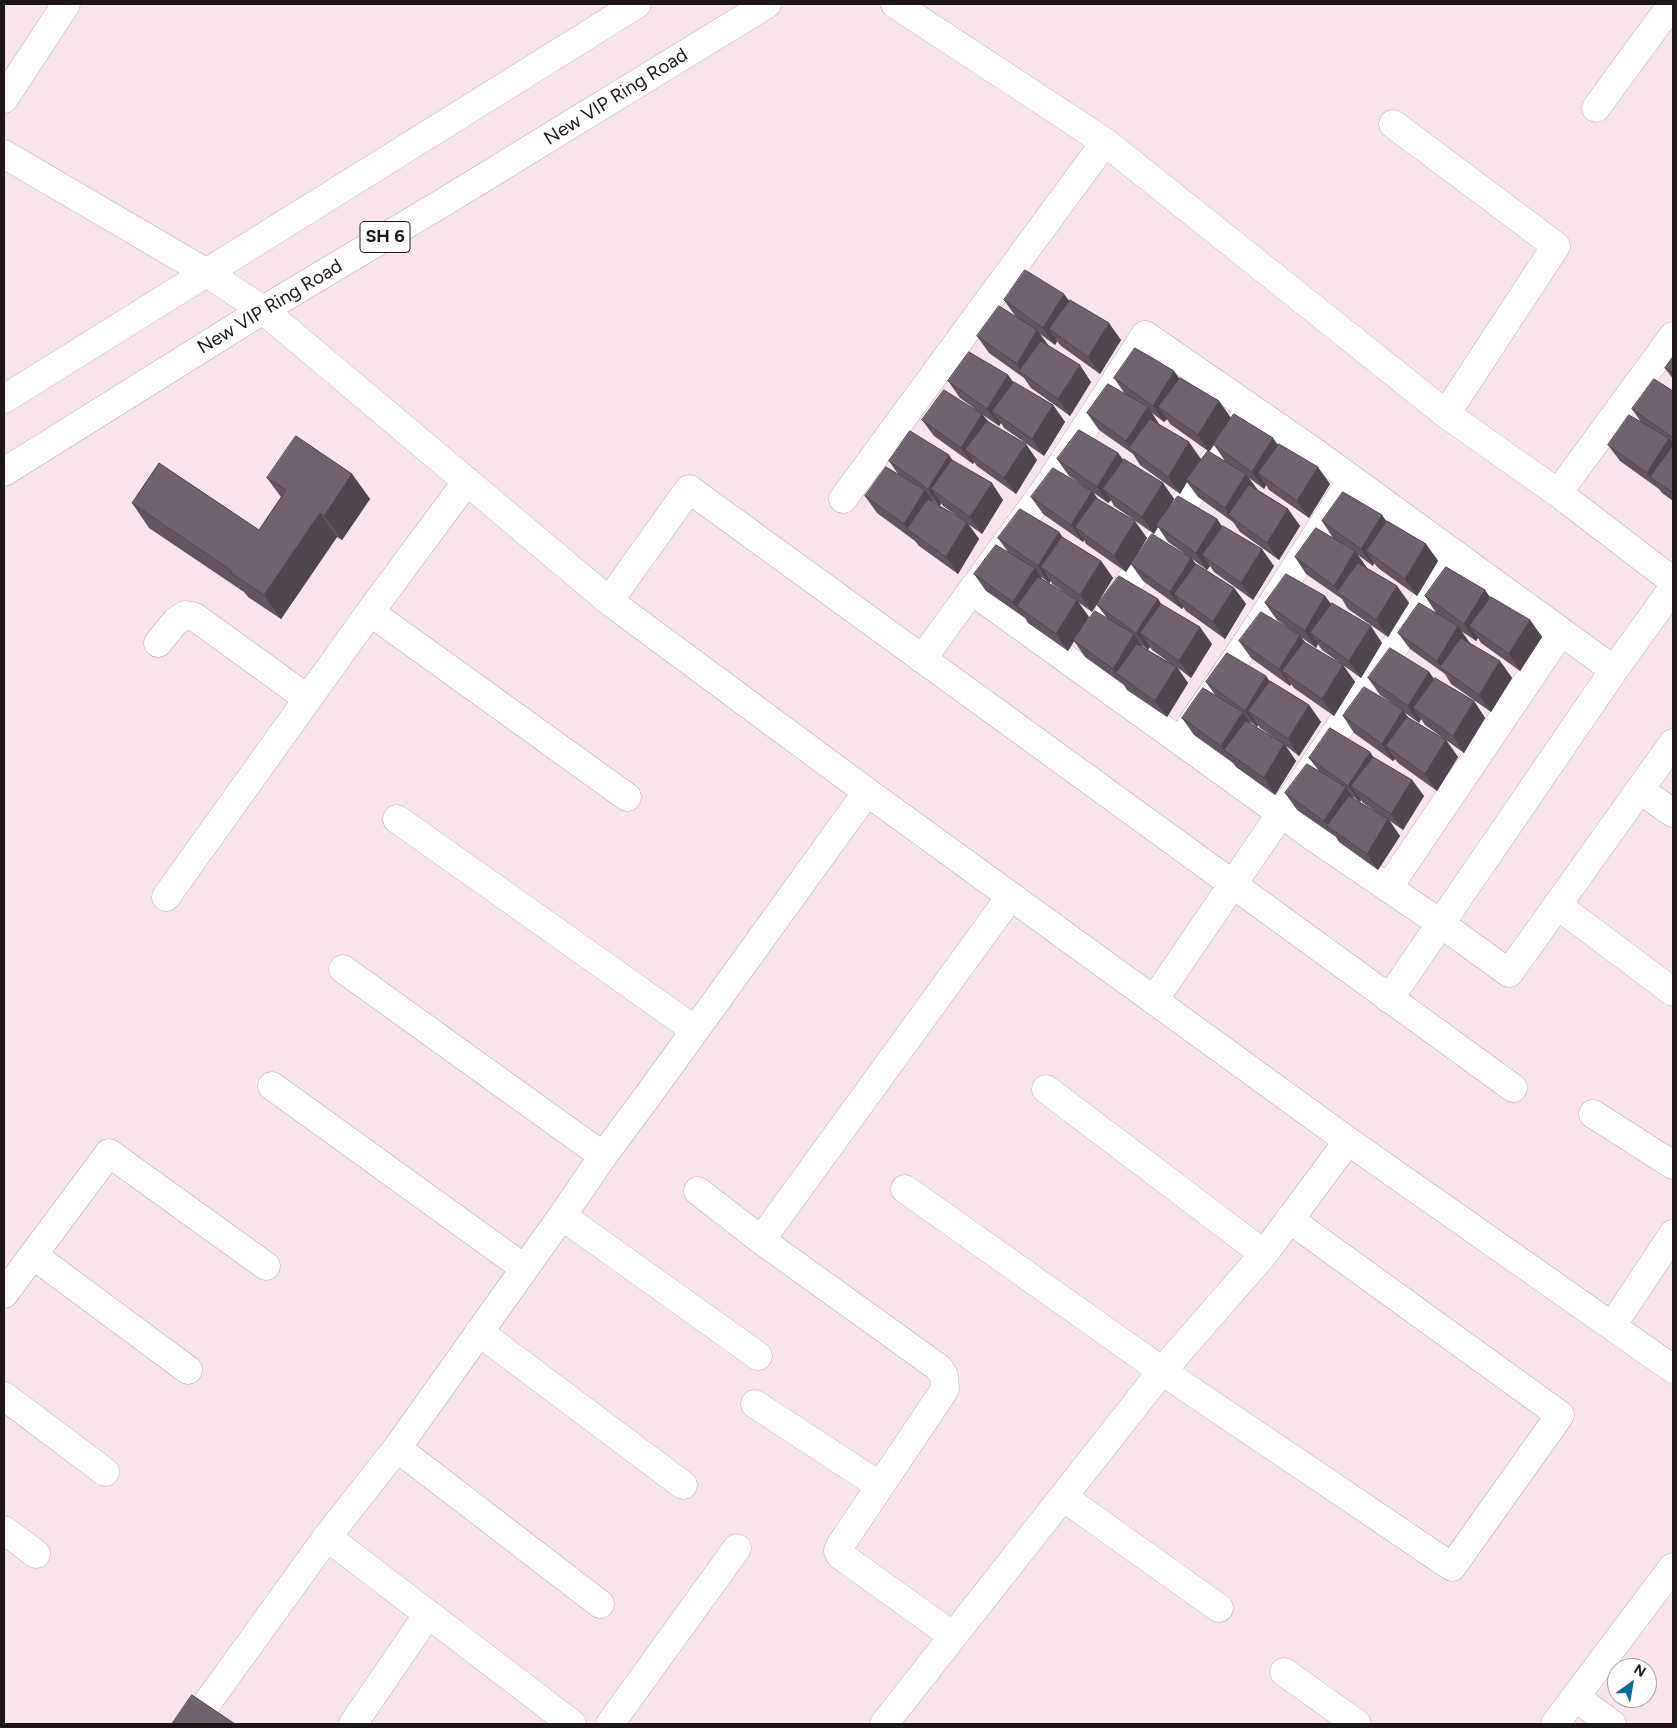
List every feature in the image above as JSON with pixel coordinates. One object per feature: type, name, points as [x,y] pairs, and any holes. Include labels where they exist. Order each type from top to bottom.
[{"type":"street","points":[[4,98],[66,4]]},
{"type":"street","points":[[4,399],[637,4]]},
{"type":"street","name":"New VIP Ring Road","points":[[4,472],[263,310],[444,202],[767,4]]},
{"type":"street","points":[[895,4],[1105,142],[1446,414],[1558,493],[1673,581]]},
{"type":"street","points":[[1596,108],[1672,4]]},
{"type":"street","points":[[1393,124],[1556,246],[1446,414]]},
{"type":"street","points":[[843,499],[1105,142]]},
{"type":"street","points":[[4,154],[207,274],[263,310],[609,601],[1010,897],[1348,1141],[1673,1369]]},
{"type":"street","points":[[922,659],[1045,490],[1145,335],[1352,480],[1614,670]]},
{"type":"street","points":[[1558,493],[1673,336]]},
{"type":"street","points":[[1073,664],[1251,408]]},
{"type":"street","points":[[1180,741],[1248,642],[1352,480]]},
{"type":"street","points":[[166,897],[370,612],[467,481]]},
{"type":"street","points":[[609,601],[689,489],[1513,1088]]},
{"type":"street","points":[[1154,1000],[1456,556]]},
{"type":"street","points":[[1389,999],[1614,670],[1673,588]]},
{"type":"street","points":[[972,591],[1282,814],[1509,973],[1673,743]]},
{"type":"street","points":[[370,612],[627,797]]},
{"type":"street","points":[[158,643],[176,621],[184,615],[195,617],[308,699]]},
{"type":"street","points":[[1388,888],[1561,632]]},
{"type":"street","points":[[1640,790],[1673,813]]},
{"type":"street","points":[[192,1724],[327,1537],[396,1448],[603,1156],[867,792]]},
{"type":"street","points":[[397,819],[696,1030]]},
{"type":"street","points":[[761,1240],[1010,897]]},
{"type":"street","points":[[1557,905],[1673,992]]},
{"type":"street","points":[[343,969],[603,1156]]},
{"type":"street","points":[[272,1086],[524,1268]]},
{"type":"street","points":[[1046,1089],[1264,1254]]},
{"type":"street","points":[[1594,1114],[1673,1165]]},
{"type":"street","points":[[892,1722],[953,1636],[1162,1371],[1264,1254],[1348,1141]]},
{"type":"street","points":[[4,1294],[109,1153],[266,1266]]},
{"type":"street","points":[[905,1189],[1162,1371],[1452,1567],[1560,1415],[1290,1219]]},
{"type":"street","points":[[698,1191],[761,1240],[939,1368],[944,1376],[945,1389],[838,1551],[840,1555],[953,1636]]},
{"type":"street","points":[[562,1216],[758,1356]]},
{"type":"street","points":[[1612,1326],[1673,1234]]},
{"type":"street","points":[[33,1255],[188,1370]]},
{"type":"street","points":[[479,1332],[683,1485]]},
{"type":"street","points":[[4,1396],[105,1472]]},
{"type":"street","points":[[755,1404],[880,1486]]},
{"type":"street","points":[[396,1448],[600,1604]]},
{"type":"street","points":[[1063,1497],[1219,1608]]},
{"type":"street","points":[[4,1530],[36,1554]]},
{"type":"street","points":[[327,1537],[572,1724]]},
{"type":"street","points":[[610,1724],[738,1548]]},
{"type":"street","points":[[1555,1724],[1672,1573]]},
{"type":"street","points":[[353,1724],[428,1614]]},
{"type":"street","points":[[1284,1672],[1357,1724]]},
{"type":"street","points":[[1575,1697],[1612,1724]]},
{"type":"building","points":[[1025,270],[1064,294],[1043,328],[1004,300]]},
{"type":"building","points":[[1070,300],[1109,323],[1088,357],[1049,329]]},
{"type":"building","points":[[999,306],[1037,330],[1017,364],[977,336]]},
{"type":"building","points":[[1041,341],[1080,365],[1058,399],[1019,371]]},
{"type":"building","points":[[1135,348],[1174,371],[1153,406],[1114,378]]},
{"type":"building","points":[[969,352],[1008,375],[987,409],[948,381]]},
{"type":"building","points":[[1673,357],[1673,373],[1665,368]]},
{"type":"building","points":[[1180,378],[1219,401],[1198,435],[1158,407]]},
{"type":"building","points":[[1654,379],[1673,391],[1672,437],[1632,409]]},
{"type":"building","points":[[1014,382],[1053,405],[1032,439],[992,411]]},
{"type":"building","points":[[1108,384],[1148,407],[1126,441],[1087,413]]},
{"type":"building","points":[[944,390],[982,414],[961,448],[922,420]]},
{"type":"building","points":[[1234,414],[1273,438],[1252,472],[1213,444]]},
{"type":"building","points":[[1629,415],[1669,438],[1647,473],[1608,445]]},
{"type":"building","points":[[1150,419],[1189,442],[1168,477],[1129,448]]},
{"type":"building","points":[[987,421],[1026,444],[1004,478],[965,450]]},
{"type":"building","points":[[1079,430],[1118,453],[1097,487],[1057,459]]},
{"type":"building","points":[[910,431],[949,455],[928,489],[889,461]]},
{"type":"building","points":[[296,436],[352,474],[324,516],[320,513],[264,595],[132,503],[159,463],[259,530],[286,490],[267,478]]},
{"type":"building","points":[[1279,444],[1318,467],[1297,501],[1258,473]]},
{"type":"building","points":[[1673,448],[1673,493],[1650,477]]},
{"type":"building","points":[[1208,451],[1246,474],[1225,508],[1186,480]]},
{"type":"building","points":[[1124,459],[1163,483],[1142,517],[1103,489]]},
{"type":"building","points":[[952,460],[992,483],[970,517],[931,489]]},
{"type":"building","points":[[886,467],[925,490],[904,524],[865,496]]},
{"type":"building","points":[[1053,468],[1092,491],[1071,525],[1031,497]]},
{"type":"building","points":[[1249,485],[1288,509],[1267,543],[1228,515]]},
{"type":"building","points":[[1343,492],[1382,515],[1361,549],[1322,521]]},
{"type":"building","points":[[1178,496],[1217,519],[1196,553],[1156,525]]},
{"type":"building","points":[[1096,498],[1135,521],[1114,556],[1075,527]]},
{"type":"building","points":[[928,499],[967,522],[946,557],[907,529]]},
{"type":"building","points":[[1020,509],[1059,532],[1038,566],[998,538]]},
{"type":"building","points":[[1387,521],[1426,544],[1405,579],[1366,551]]},
{"type":"building","points":[[1223,526],[1262,549],[1241,583],[1202,555]]},
{"type":"building","points":[[1316,528],[1355,551],[1334,586],[1295,557]]},
{"type":"building","points":[[1152,534],[1191,558],[1170,592],[1131,564]]},
{"type":"building","points":[[1062,537],[1101,561],[1080,595],[1041,567]]},
{"type":"building","points":[[996,545],[1035,568],[1013,602],[974,574]]},
{"type":"building","points":[[1358,563],[1397,586],[1376,620],[1337,592]]},
{"type":"building","points":[[1196,564],[1234,588],[1213,622],[1174,594]]},
{"type":"building","points":[[1446,567],[1485,590],[1464,624],[1425,596]]},
{"type":"building","points":[[1286,574],[1325,596],[1305,631],[1265,603]]},
{"type":"building","points":[[1119,576],[1158,599],[1136,633],[1097,605]]},
{"type":"building","points":[[1038,577],[1077,600],[1056,634],[1017,606]]},
{"type":"building","points":[[1491,597],[1530,620],[1509,654],[1469,626]]},
{"type":"building","points":[[1332,603],[1371,626],[1349,661],[1310,633]]},
{"type":"building","points":[[1419,603],[1458,626],[1437,661],[1398,633]]},
{"type":"building","points":[[1161,604],[1200,627],[1179,661],[1140,633]]},
{"type":"building","points":[[1095,611],[1134,634],[1113,669],[1073,640]]},
{"type":"building","points":[[1261,612],[1300,635],[1279,669],[1239,641]]},
{"type":"building","points":[[1461,638],[1500,661],[1479,695],[1440,667]]},
{"type":"building","points":[[1304,642],[1343,665],[1322,699],[1282,671]]},
{"type":"building","points":[[1137,644],[1176,667],[1155,701],[1116,673]]},
{"type":"building","points":[[1390,648],[1429,672],[1408,706],[1368,678]]},
{"type":"building","points":[[1227,653],[1266,676],[1245,711],[1206,682]]},
{"type":"building","points":[[1435,678],[1474,701],[1453,736],[1413,708]]},
{"type":"building","points":[[1270,681],[1309,705],[1288,739],[1248,711]]},
{"type":"building","points":[[1364,687],[1403,710],[1382,744],[1343,716]]},
{"type":"building","points":[[1203,688],[1243,712],[1221,746],[1182,718]]},
{"type":"building","points":[[1407,717],[1446,740],[1425,774],[1386,746]]},
{"type":"building","points":[[1246,721],[1284,744],[1264,778],[1224,750]]},
{"type":"building","points":[[1330,728],[1370,752],[1348,786],[1309,758]]},
{"type":"building","points":[[1373,757],[1412,780],[1391,814],[1351,786]]},
{"type":"building","points":[[1307,764],[1346,787],[1324,821],[1285,793]]},
{"type":"building","points":[[1349,796],[1388,819],[1367,854],[1327,826]]},
{"type":"building","points":[[192,1695],[235,1724],[172,1724]]}]
